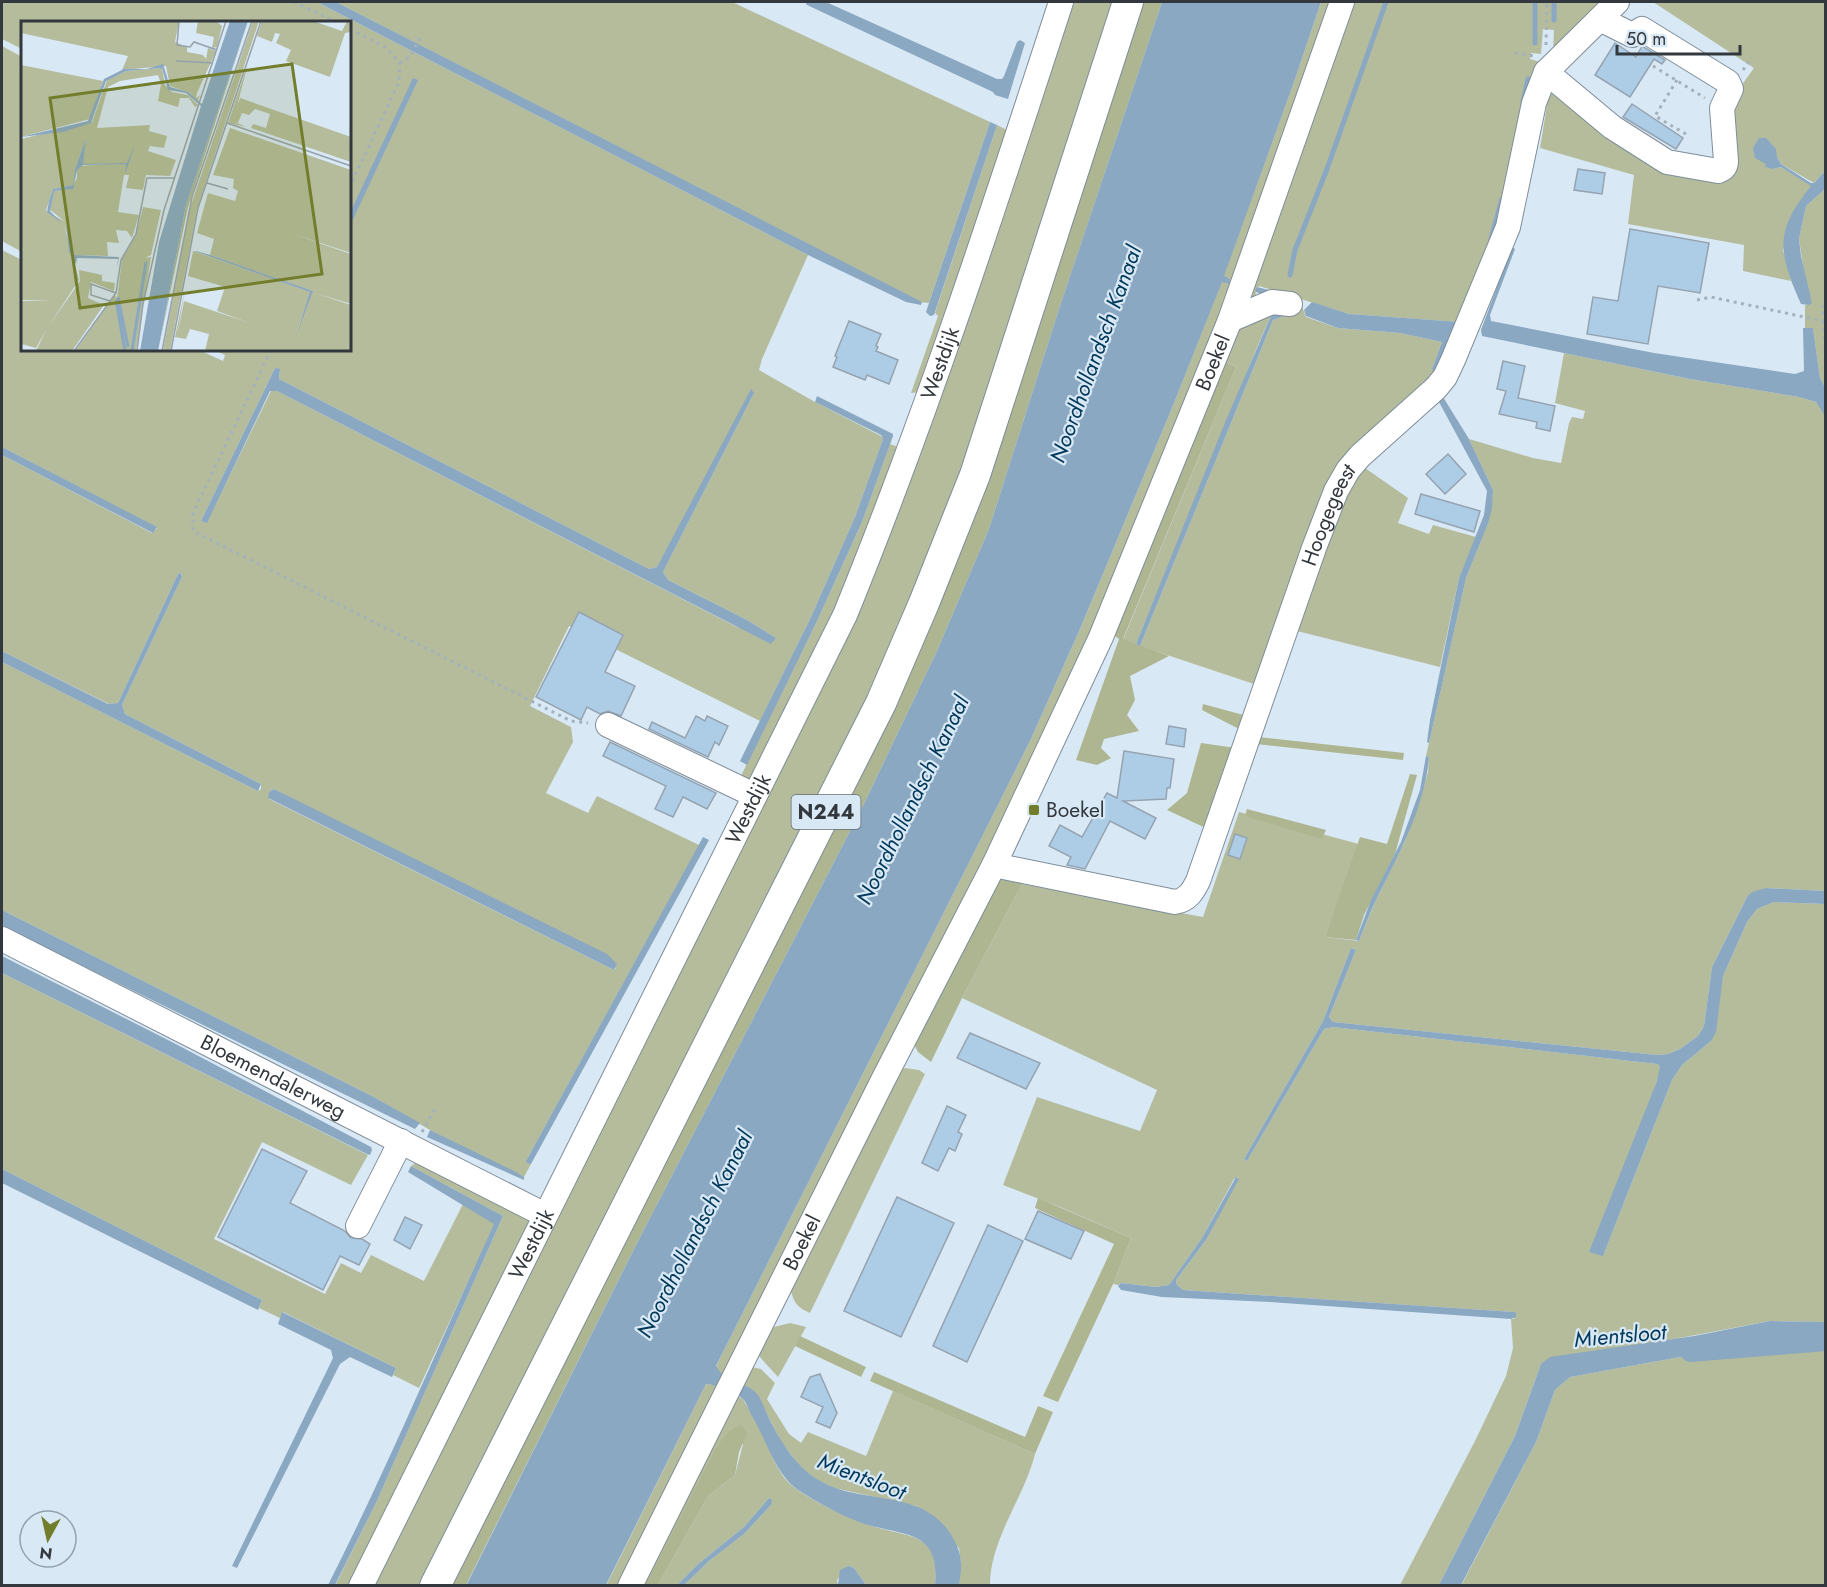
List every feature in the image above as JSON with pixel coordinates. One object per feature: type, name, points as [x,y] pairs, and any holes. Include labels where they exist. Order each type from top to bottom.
[{"type":"main road","name":"N244","points":[[435,1586],[881,703],[975,475],[1128,2]]},
{"type":"street","name":"Westdijk","points":[[361,1586],[845,615],[886,514],[934,380],[1061,2]]},
{"type":"street","name":"Boekel","points":[[630,1586],[887,1072],[994,865],[1101,637],[1230,320],[1342,2]]},
{"type":"street","name":"Hoogegeest","points":[[994,865],[1175,902],[1182,901],[1193,891],[1336,490],[1360,456],[1445,377],[1508,227],[1541,64],[1600,19],[1617,2]]},
{"type":"street","points":[[1541,64],[1612,127],[1667,162],[1718,171],[1726,166],[1722,108],[1731,89],[1728,82],[1642,29],[1632,35],[1600,19]]},
{"type":"street","points":[[1230,320],[1272,302],[1290,304]]},
{"type":"street","points":[[608,724],[754,795]]},
{"type":"street","name":"Bloemendalerweg","points":[[2,939],[545,1215]]},
{"type":"street","points":[[358,1226],[407,1145]]},
{"type":"path","points":[[294,2],[334,21]]},
{"type":"path","points":[[1546,27],[1547,2]]},
{"type":"path","points":[[351,30],[385,47],[400,63],[399,82],[351,184]]},
{"type":"path","points":[[400,63],[410,57],[420,38]]},
{"type":"path","points":[[1515,54],[1541,64]]},
{"type":"path","points":[[1653,66],[1722,108]]},
{"type":"path","points":[[1677,80],[1655,116],[1686,134]]},
{"type":"path","points":[[1697,300],[1711,297],[1824,321]]},
{"type":"path","points":[[1823,305],[1826,354]]},
{"type":"path","points":[[271,351],[193,513],[193,531],[571,721],[608,724]]},
{"type":"path","points":[[407,1145],[436,1107]]},
{"type":"green space","points":[[2,2],[317,2],[808,255],[759,370],[883,439],[855,517],[811,617],[760,721],[569,626],[530,706],[571,727],[573,742],[546,793],[588,813],[597,796],[699,845],[526,1161],[531,1164],[524,1177],[430,1130],[370,1095],[2,910],[2,662],[258,791],[261,789],[261,784],[125,714],[122,705],[182,577],[181,573],[178,574],[118,703],[109,704],[2,651],[2,455],[152,533],[157,528],[2,447],[2,250],[21,260],[21,351],[201,351],[223,361],[225,355],[216,351],[351,351],[351,21],[21,21],[21,48],[2,39]],"holes":[[[275,368],[280,370],[279,379],[649,569],[657,567],[754,393],[663,572],[668,580],[747,620],[776,638],[737,627],[277,391],[271,391],[207,522],[201,521]],[[274,789],[616,968],[614,970],[269,799],[269,792]]]},
{"type":"green space","points":[[336,2],[732,2],[990,122],[929,303],[920,302]]},
{"type":"green space","points":[[1068,2],[1121,2],[908,623],[425,1585],[369,1586],[782,753]]},
{"type":"green space","points":[[1138,2],[1162,2],[1059,309],[989,529],[937,651],[862,808],[635,1247],[466,1585],[445,1586],[889,702]]},
{"type":"green space","points":[[1321,2],[1335,2],[1279,167],[1076,672],[1002,830],[722,1376],[716,1367],[721,1356],[1030,741],[1080,629],[1222,281],[1228,284],[1230,279],[1223,277]]},
{"type":"green space","points":[[1350,2],[1612,2],[1553,52],[1554,30],[1543,29],[1541,54],[1531,53],[1530,59],[1540,62],[1512,189],[1438,378],[1362,447],[1257,685],[1140,646],[1273,320],[1284,316],[1271,316],[1136,644],[1123,640],[1236,367],[1225,362],[1242,321],[1301,304],[1306,317],[1338,328],[1400,333],[1442,342],[1432,369],[1459,322],[1349,314],[1259,286],[1255,296],[1244,307]]},
{"type":"green space","points":[[1653,2],[1825,2],[1825,171],[1814,183],[1781,164],[1777,157],[1766,164],[1773,169],[1781,167],[1812,186],[1783,250],[1791,281],[1743,271],[1744,245],[1628,224],[1634,175],[1540,148],[1548,99],[1555,88],[1719,179],[1733,97],[1754,68]]},
{"type":"green space","points":[[2,46],[21,56],[21,251],[2,241]]},
{"type":"green space","points":[[997,125],[1007,130],[920,392],[911,393],[938,316],[935,313]]},
{"type":"green space","points":[[1825,189],[1825,387],[1820,378],[1813,328],[1805,328],[1805,305],[1809,305],[1799,239],[1806,206]]},
{"type":"green space","points":[[1564,353],[1690,379],[1799,397],[1816,402],[1826,416],[1825,891],[1766,888],[1747,897],[1712,967],[1704,1026],[1698,1036],[1680,1049],[1668,1054],[1657,1055],[1333,1022],[1329,1017],[1356,950],[1351,948],[1323,1021],[1244,1159],[1247,1161],[1324,1029],[1333,1027],[1657,1064],[1660,1066],[1660,1071],[1603,1256],[1672,1080],[1682,1065],[1711,1041],[1723,976],[1747,922],[1757,909],[1774,902],[1825,904],[1825,1322],[1770,1321],[1541,1364],[1515,1436],[1439,1585],[1400,1585],[1506,1376],[1513,1348],[1511,1319],[1514,1319],[1514,1312],[1183,1290],[1177,1285],[1176,1280],[1206,1240],[1238,1177],[1234,1179],[1202,1238],[1169,1285],[1156,1287],[1113,1284],[1131,1238],[1003,1185],[1037,1097],[1140,1131],[1157,1090],[962,998],[1022,884],[1203,917],[1239,812],[1359,844],[1325,937],[1359,941],[1405,841],[1423,790],[1428,772],[1429,757],[1426,756],[1466,578],[1488,524],[1493,490],[1469,439],[1533,458],[1561,463],[1569,423],[1572,417],[1583,419],[1585,411],[1555,403]]},
{"type":"green space","points":[[1225,362],[1236,367],[1123,639],[1169,656],[1130,676],[1135,700],[1127,715],[1139,731],[1104,739],[1101,748],[1111,758],[1097,765],[1076,760],[1119,639],[1111,633]]},
{"type":"green space","points":[[890,444],[904,449],[865,552],[754,782],[738,782],[818,619],[862,522]]},
{"type":"green space","points":[[1365,468],[1408,498],[1398,523],[1429,534],[1433,525],[1476,537],[1459,578],[1440,667],[1293,630],[1342,491]]},
{"type":"green space","points":[[1203,704],[1247,716],[1243,731],[1202,710]]},
{"type":"green space","points":[[1258,737],[1404,753],[1403,760],[1256,744]]},
{"type":"green space","points":[[1201,743],[1236,748],[1210,830],[1167,810],[1187,793]]},
{"type":"green space","points":[[1410,774],[1417,775],[1395,854],[1364,915],[1356,940],[1325,937],[1360,837],[1387,844]]},
{"type":"green space","points":[[1247,809],[1326,830],[1322,839],[1245,816]]},
{"type":"green space","points":[[1025,876],[931,1062],[918,1052],[914,1044],[995,878]]},
{"type":"green space","points":[[2,973],[368,1155],[351,1185],[262,1142],[214,1239],[325,1294],[341,1263],[361,1273],[371,1255],[424,1281],[463,1204],[495,1223],[419,1388],[393,1375],[396,1368],[283,1312],[280,1318],[259,1308],[262,1300],[2,1169]]},
{"type":"green space","points":[[905,1068],[919,1070],[925,1074],[810,1313],[797,1305],[791,1291],[899,1070]]},
{"type":"green space","points":[[421,1159],[533,1216],[351,1585],[335,1586],[376,1503],[503,1216],[411,1166]]},
{"type":"green space","points":[[1038,1198],[1131,1238],[1113,1284],[1058,1402],[1043,1396],[1114,1244],[1035,1208]]},
{"type":"green space","points":[[790,1323],[806,1327],[778,1377],[758,1355],[774,1327]]},
{"type":"green space","points":[[800,1336],[866,1367],[861,1377],[795,1346]]},
{"type":"green space","points":[[1825,1342],[1825,1585],[1461,1586],[1536,1442],[1555,1390],[1570,1377],[1730,1348]]},
{"type":"green space","points":[[751,1367],[761,1369],[775,1383],[767,1399],[789,1434],[801,1443],[808,1432],[866,1456],[893,1391],[1035,1454],[995,1551],[990,1585],[959,1585],[961,1564],[959,1548],[916,1506],[834,1488],[801,1468],[782,1443],[757,1395],[739,1384]]},
{"type":"green space","points":[[874,1372],[1025,1437],[1038,1406],[1053,1412],[1035,1454],[870,1381]]},
{"type":"green space","points":[[706,1384],[717,1385],[621,1585],[606,1586]]},
{"type":"green space","points":[[734,1394],[743,1399],[775,1462],[793,1487],[852,1519],[920,1540],[928,1546],[933,1555],[936,1568],[935,1585],[866,1585],[854,1568],[849,1566],[837,1580],[838,1585],[684,1585],[709,1561],[744,1534],[771,1505],[769,1498],[744,1527],[697,1565],[677,1585],[658,1585],[708,1496],[735,1475],[743,1444],[720,1443],[645,1585],[638,1586]]},
{"type":"green space","points":[[741,1425],[747,1433],[739,1452],[735,1475],[708,1496],[658,1585],[645,1585],[715,1450],[728,1433]]},
{"type":"water","points":[[317,2],[336,2],[922,302],[921,305],[906,302],[808,255]]},
{"type":"water","points":[[805,2],[826,2],[997,79],[1002,79],[1004,76],[1017,42],[1020,40],[1025,43],[1008,99],[995,95],[993,92],[807,5]]},
{"type":"water","name":"Noordhollandsch Kanaal","points":[[1162,2],[1321,2],[1224,276],[1230,279],[1229,284],[1222,282],[1080,629],[1030,741],[716,1366],[725,1376],[747,1386],[757,1394],[788,1451],[817,1479],[851,1492],[906,1503],[922,1509],[937,1519],[950,1533],[959,1552],[961,1570],[959,1585],[935,1585],[935,1566],[931,1552],[924,1543],[914,1537],[851,1519],[798,1490],[777,1466],[744,1400],[726,1389],[706,1384],[606,1585],[466,1586],[635,1247],[862,808],[937,651],[989,529],[1059,309]]},
{"type":"water","points":[[413,78],[418,80],[351,224],[351,211]]},
{"type":"water","points":[[990,122],[997,125],[934,315],[930,316],[926,312]]},
{"type":"water","points":[[1759,138],[1766,138],[1776,149],[1781,164],[1811,183],[1814,183],[1825,171],[1825,189],[1806,206],[1799,239],[1812,303],[1809,305],[1801,304],[1793,286],[1784,256],[1784,243],[1791,217],[1811,186],[1781,167],[1773,169],[1765,167],[1766,164],[1755,158],[1753,148]]},
{"type":"water","points":[[1512,247],[1515,249],[1490,315],[1491,321],[1654,353],[1795,374],[1804,371],[1803,328],[1813,328],[1820,378],[1825,387],[1825,416],[1816,402],[1799,397],[1690,379],[1482,336],[1481,330]]},
{"type":"water","points":[[1312,302],[1349,314],[1460,322],[1435,372],[1432,369],[1442,342],[1400,333],[1338,328],[1306,316],[1304,310]]},
{"type":"water","points":[[1274,314],[1284,316],[1273,320],[1140,646],[1136,644],[1226,420],[1271,316]]},
{"type":"water","points":[[275,368],[280,369],[279,379],[649,569],[657,567],[751,389],[754,393],[663,572],[668,580],[747,620],[776,638],[771,644],[277,391],[270,391],[207,523],[201,521]]},
{"type":"water","points":[[817,396],[893,436],[862,522],[747,765],[740,761],[811,617],[855,517],[883,439],[881,435],[815,402]]},
{"type":"water","points":[[1443,397],[1469,439],[1493,490],[1488,524],[1466,578],[1429,743],[1427,742],[1430,720],[1459,578],[1484,515],[1487,491],[1439,402]]},
{"type":"water","points":[[2,447],[157,527],[153,533],[2,455]]},
{"type":"water","points":[[181,573],[182,577],[122,705],[125,714],[261,784],[258,791],[2,662],[2,651],[108,704],[118,703],[178,574]]},
{"type":"water","points":[[1426,756],[1429,757],[1427,776],[1417,812],[1374,903],[1359,941],[1356,940],[1371,900],[1401,842],[1420,790]]},
{"type":"water","points":[[274,789],[607,954],[617,964],[614,970],[268,798],[269,792]]},
{"type":"water","points":[[703,837],[709,840],[531,1164],[527,1163],[526,1161]]},
{"type":"water","points":[[1766,888],[1825,891],[1825,904],[1774,902],[1757,909],[1747,922],[1723,976],[1716,1032],[1711,1041],[1682,1065],[1672,1080],[1603,1256],[1589,1252],[1657,1081],[1660,1066],[1657,1064],[1333,1027],[1324,1029],[1247,1161],[1244,1159],[1323,1021],[1351,948],[1356,950],[1329,1017],[1333,1022],[1657,1055],[1668,1054],[1680,1049],[1698,1036],[1704,1026],[1712,967],[1747,897],[1752,892]]},
{"type":"water","points":[[2,910],[370,1095],[420,1123],[415,1129],[40,945],[2,925]]},
{"type":"water","points":[[2,956],[371,1147],[370,1155],[2,973]]},
{"type":"water","points":[[430,1130],[514,1171],[524,1177],[524,1180],[427,1137]]},
{"type":"water","points":[[411,1166],[503,1216],[376,1503],[335,1585],[328,1585],[392,1451],[494,1224],[408,1172]]},
{"type":"water","points":[[2,1169],[262,1300],[258,1310],[2,1183]]},
{"type":"water","points":[[1236,1177],[1239,1179],[1206,1240],[1176,1280],[1177,1285],[1183,1290],[1514,1312],[1516,1317],[1511,1319],[1270,1302],[1162,1297],[1121,1290],[1118,1286],[1121,1283],[1156,1287],[1169,1285],[1202,1238]]},
{"type":"water","points":[[282,1312],[396,1368],[392,1377],[350,1357],[340,1364],[237,1568],[232,1566],[333,1358],[331,1350],[278,1324]]},
{"type":"water","points":[[1770,1321],[1825,1322],[1825,1342],[1730,1348],[1570,1377],[1555,1390],[1536,1442],[1461,1585],[1439,1585],[1515,1436],[1541,1364],[1550,1357],[1694,1336]]},
{"type":"water","points":[[769,1498],[772,1500],[771,1505],[744,1534],[709,1561],[684,1585],[677,1585],[697,1565],[744,1527]]},
{"type":"water","points":[[849,1566],[854,1568],[866,1585],[838,1585],[840,1570]]},
{"type":"building","points":[[1615,43],[1636,57],[1642,46],[1665,60],[1662,64],[1654,59],[1630,97],[1595,75]]},
{"type":"building","points":[[1632,104],[1683,138],[1676,149],[1623,117]]},
{"type":"building","points":[[1578,169],[1605,173],[1602,194],[1574,190]]},
{"type":"building","points":[[1630,229],[1709,243],[1700,293],[1658,286],[1648,344],[1587,334],[1593,297],[1618,301]]},
{"type":"building","points":[[849,321],[881,334],[876,351],[898,360],[889,384],[867,375],[865,380],[833,367]]},
{"type":"building","points":[[1503,361],[1525,366],[1518,398],[1555,406],[1550,431],[1536,428],[1537,422],[1499,414],[1506,391],[1497,389]]},
{"type":"building","points":[[1448,454],[1466,474],[1445,494],[1426,474]]},
{"type":"building","points":[[1421,494],[1480,511],[1474,532],[1415,514]]},
{"type":"building","points":[[579,612],[623,635],[605,672],[635,686],[621,716],[608,711],[600,714],[587,707],[581,720],[536,697]]},
{"type":"building","points":[[696,716],[705,721],[707,716],[728,726],[719,745],[715,742],[708,757],[649,729],[652,722],[685,738]]},
{"type":"building","points":[[1169,726],[1186,729],[1184,747],[1166,744]]},
{"type":"building","points":[[610,742],[716,793],[707,809],[683,797],[673,817],[655,809],[666,786],[603,756]]},
{"type":"building","points":[[1124,751],[1174,759],[1166,799],[1123,801],[1156,818],[1145,839],[1110,821],[1085,869],[1067,865],[1071,857],[1049,846],[1060,825],[1082,837],[1107,793],[1117,798]]},
{"type":"building","points":[[1235,834],[1247,838],[1240,859],[1228,855]]},
{"type":"building","points":[[970,1033],[1040,1063],[1026,1089],[957,1058]]},
{"type":"building","points":[[947,1106],[966,1115],[958,1132],[962,1134],[955,1151],[949,1148],[938,1171],[922,1163]]},
{"type":"building","points":[[262,1149],[307,1171],[290,1203],[345,1231],[351,1238],[362,1239],[370,1244],[359,1265],[340,1256],[323,1290],[218,1237]]},
{"type":"building","points":[[897,1197],[954,1223],[901,1337],[844,1311]]},
{"type":"building","points":[[1038,1211],[1084,1231],[1071,1259],[1025,1239]]},
{"type":"building","points":[[405,1217],[422,1225],[410,1249],[394,1240]]},
{"type":"building","points":[[988,1225],[1023,1241],[967,1362],[933,1346]]},
{"type":"building","points":[[820,1374],[837,1413],[830,1428],[816,1422],[823,1407],[801,1397],[810,1377]]},
{"type":"waterway","points":[[1290,275],[1295,250],[1327,169],[1386,2]]},
{"type":"waterway","points":[[1535,2],[1535,43]]},
{"type":"waterway","points":[[1554,2],[1554,20]]},
{"type":"waterway","points":[[1523,102],[1528,79]]},
{"type":"waterway","points":[[1491,239],[1502,199]]},
{"type":"waterway","points":[[1258,290],[1270,293]]},
{"type":"waterway","name":"Mientsloot","points":[[1690,1353],[1826,1342]]},
{"type":"place","name":"Boekel","points":[[1034,810]]}]
